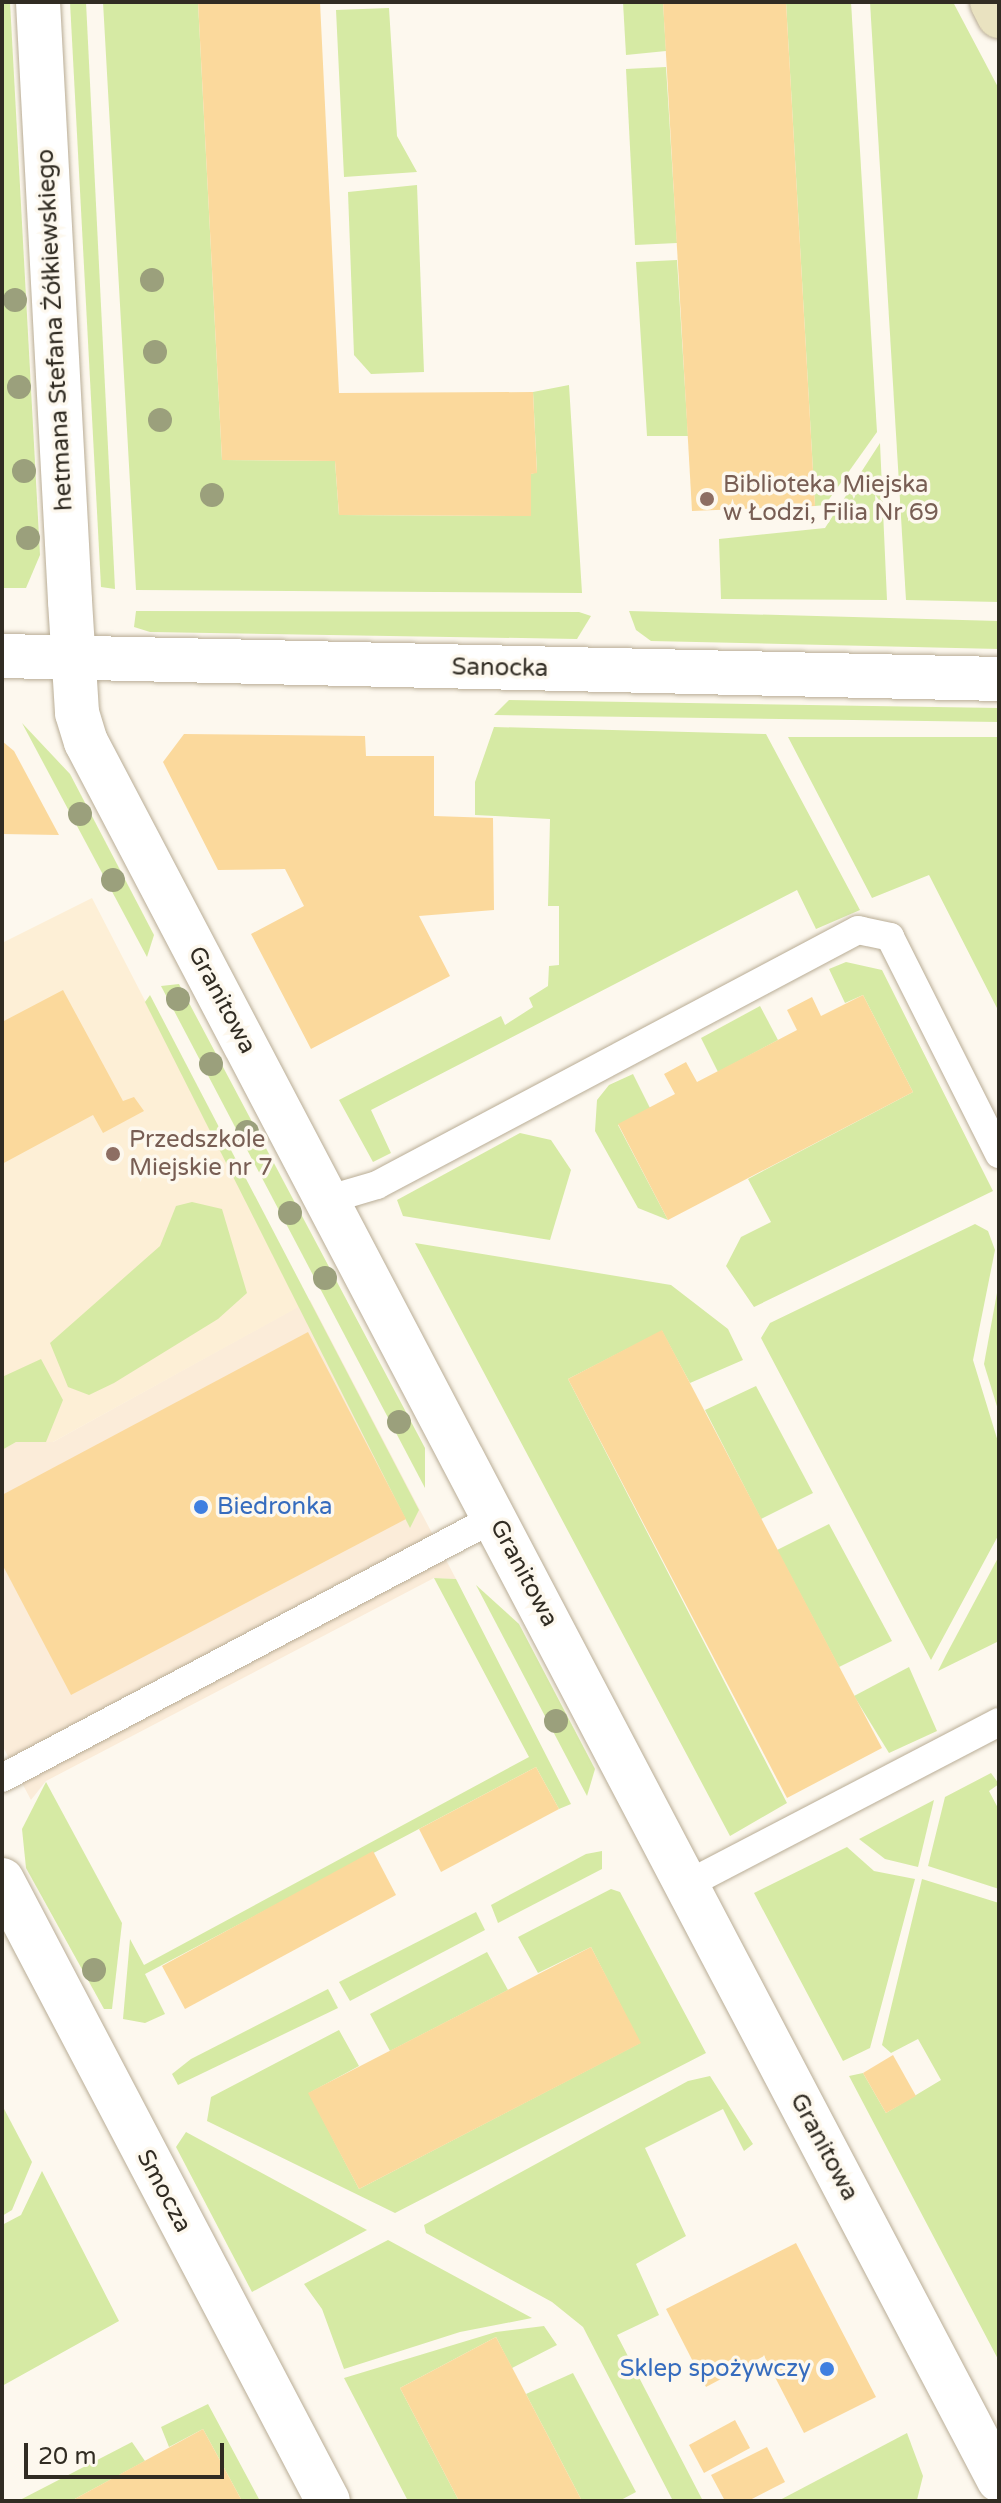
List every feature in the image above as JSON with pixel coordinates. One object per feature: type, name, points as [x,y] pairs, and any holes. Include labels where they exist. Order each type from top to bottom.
[{"type":"street","name":"hetmana Stefana Żółkiewskiego","points":[[38,2],[74,659]]},
{"type":"street","points":[[992,2],[999,16]]},
{"type":"street","name":"Sanocka","points":[[2,656],[999,679]]},
{"type":"street","name":"Granitowa","points":[[74,659],[86,742],[999,2480]]},
{"type":"street","name":"Smocza","points":[[2,1880],[328,2501]]},
{"type":"lane","points":[[326,1200],[377,1185],[858,930],[890,937],[999,1154]]},
{"type":"lane","points":[[2,1778],[494,1518]]},
{"type":"lane","points":[[686,1885],[999,1722]]},
{"type":"shaded area","name":"Przedszkole Miejskie nr 7","points":[[92,898],[302,1305],[53,1442],[16,1442],[2,1450],[2,943]]},
{"type":"shaded area","name":"Biedronka","points":[[310,1300],[456,1579],[434,1578],[46,1781],[31,1800],[2,1745],[2,1450],[16,1442],[53,1442]]},
{"type":"green space","points":[[2,2],[10,2],[40,555],[26,588],[2,588]]},
{"type":"green space","points":[[70,2],[86,2],[115,589],[101,587]]},
{"type":"green space","points":[[103,2],[198,2],[222,460],[335,461],[339,515],[531,516],[531,474],[537,472],[533,392],[569,385],[582,593],[136,590]]},
{"type":"green space","points":[[623,2],[663,2],[666,51],[626,55]]},
{"type":"green space","points":[[786,2],[851,2],[877,432],[825,505],[815,506]]},
{"type":"green space","points":[[870,2],[953,2],[999,89],[999,602],[906,600]]},
{"type":"green space","points":[[389,8],[397,136],[417,172],[344,177],[336,10]]},
{"type":"green space","points":[[666,67],[677,243],[635,245],[626,69]]},
{"type":"green space","points":[[417,185],[424,372],[371,374],[354,355],[348,192]]},
{"type":"green space","points":[[677,260],[688,436],[647,436],[636,262]]},
{"type":"green space","points":[[880,443],[887,600],[721,599],[719,539],[825,528]]},
{"type":"green space","points":[[136,611],[579,612],[591,616],[577,639],[150,632],[134,627]]},
{"type":"green space","points":[[629,611],[999,621],[999,649],[651,641],[636,630]]},
{"type":"green space","points":[[509,700],[999,708],[999,722],[494,715]]},
{"type":"green space","points":[[22,723],[70,774],[154,935],[147,957]]},
{"type":"green space","points":[[494,727],[766,734],[860,910],[816,929],[797,890],[371,1110],[391,1153],[373,1162],[339,1100],[501,1016],[505,1025],[533,1007],[529,998],[548,986],[549,966],[559,965],[559,906],[548,906],[550,819],[475,815],[475,782]]},
{"type":"green space","points":[[788,737],[999,737],[999,1012],[929,875],[872,898]]},
{"type":"green space","points":[[846,962],[882,970],[993,1191],[754,1307],[726,1266],[741,1237],[771,1222],[748,1179],[913,1092],[863,995],[845,1003],[829,969]]},
{"type":"green space","points":[[179,984],[425,1448],[425,1488],[161,986]]},
{"type":"green space","points":[[150,995],[419,1510],[410,1528],[145,1002]]},
{"type":"green space","points":[[760,1006],[778,1040],[718,1072],[701,1038]]},
{"type":"green space","points":[[633,1074],[650,1108],[618,1125],[668,1220],[638,1208],[595,1131],[597,1100],[609,1085]]},
{"type":"green space","points":[[520,1133],[551,1140],[571,1170],[550,1240],[403,1216],[397,1200]]},
{"type":"green space","points":[[192,1202],[222,1209],[247,1293],[218,1319],[114,1383],[89,1395],[68,1387],[50,1343],[160,1246],[176,1206]]},
{"type":"green space","points":[[975,1224],[988,1231],[995,1250],[973,1360],[999,1445],[999,1534],[931,1660],[761,1338],[770,1323]]},
{"type":"green space","points":[[415,1243],[671,1285],[728,1329],[743,1360],[690,1383],[662,1331],[568,1379],[787,1803],[730,1836]]},
{"type":"green space","points":[[999,1282],[999,1413],[984,1364]]},
{"type":"green space","points":[[41,1359],[63,1400],[46,1442],[16,1442],[2,1450],[2,1377]]},
{"type":"green space","points":[[756,1386],[813,1493],[761,1519],[705,1410]]},
{"type":"green space","points":[[829,1524],[892,1641],[839,1667],[777,1550]]},
{"type":"green space","points":[[999,1556],[999,1641],[938,1671],[946,1655]]},
{"type":"green space","points":[[434,1578],[456,1579],[571,1804],[559,1809],[536,1767],[145,1974],[165,2014],[145,2023],[123,2019],[130,1939],[144,1965],[529,1757]]},
{"type":"green space","points":[[476,1585],[519,1624],[595,1769],[587,1796]]},
{"type":"green space","points":[[909,1667],[937,1731],[889,1753],[854,1696]]},
{"type":"green space","points":[[991,1773],[999,1784],[989,1791],[999,1810],[999,1889],[928,1866],[945,1797]]},
{"type":"green space","points":[[46,1782],[122,1923],[112,2009],[104,2009],[26,1868],[22,1829]]},
{"type":"green space","points":[[934,1800],[918,1867],[885,1859],[859,1839]]},
{"type":"green space","points":[[847,1847],[874,1871],[915,1879],[870,2048],[843,2061],[754,1893]]},
{"type":"green space","points":[[602,1851],[602,1869],[498,1923],[491,1905],[586,1854]]},
{"type":"green space","points":[[922,1879],[999,1903],[999,2361],[849,2076],[863,2073],[886,2113],[941,2080],[918,2039],[891,2053],[882,2045]]},
{"type":"green space","points":[[611,1889],[620,1892],[706,2053],[395,2213],[207,2121],[211,2097],[339,2030],[359,2066],[309,2093],[359,2189],[640,2043],[591,1947],[538,1973],[518,1937]]},
{"type":"green space","points":[[476,1912],[485,1930],[350,2001],[339,1982]]},
{"type":"green space","points":[[487,1952],[508,1990],[390,2051],[370,2014]]},
{"type":"green space","points":[[328,1989],[338,2008],[178,2085],[172,2074],[191,2059]]},
{"type":"green space","points":[[710,2076],[753,2144],[744,2151],[723,2109],[645,2148],[686,2236],[636,2264],[659,2315],[617,2335],[703,2501],[673,2501],[583,2327],[552,2302],[426,2233],[424,2225],[688,2081]]},
{"type":"green space","points":[[2,2105],[32,2162],[12,2210],[2,2216]]},
{"type":"green space","points":[[186,2132],[367,2230],[252,2292],[176,2147]]},
{"type":"green space","points":[[42,2171],[119,2321],[2,2386],[2,2225],[21,2215]]},
{"type":"green space","points":[[388,2240],[532,2318],[460,2332],[344,2369],[322,2309],[304,2284]]},
{"type":"green space","points":[[544,2326],[557,2345],[512,2368],[496,2337],[400,2388],[459,2501],[408,2501],[344,2378],[496,2332]]},
{"type":"green space","points":[[573,2373],[636,2492],[619,2501],[582,2501],[526,2394]]},
{"type":"green space","points":[[208,2404],[260,2501],[242,2501],[203,2429],[169,2447],[161,2427]]},
{"type":"green space","points":[[907,2433],[923,2476],[917,2500],[778,2501]]},
{"type":"green space","points":[[132,2442],[145,2461],[71,2501],[18,2501]]},
{"type":"building","points":[[198,2],[320,2],[339,393],[533,392],[537,473],[531,474],[531,516],[339,515],[335,461],[222,460]]},
{"type":"building","points":[[663,2],[786,2],[815,506],[692,511]]},
{"type":"building","points":[[184,734],[365,736],[366,756],[434,756],[434,816],[493,818],[494,910],[419,916],[450,976],[311,1049],[251,934],[304,906],[285,869],[218,870],[163,762]]},
{"type":"building","points":[[2,741],[14,751],[59,835],[2,834]]},
{"type":"building","points":[[63,990],[123,1101],[134,1097],[144,1111],[103,1133],[93,1115],[2,1164],[2,1022]]},
{"type":"building","points":[[863,995],[913,1092],[668,1220],[618,1124],[675,1094],[664,1074],[686,1062],[697,1082],[797,1030],[787,1010],[812,997],[821,1016]]},
{"type":"building","points":[[662,1330],[882,1748],[787,1798],[568,1379]]},
{"type":"building","name":"Biedronka","points":[[308,1332],[406,1519],[71,1695],[2,1564],[2,1495]]},
{"type":"building","points":[[536,1767],[559,1809],[441,1872],[419,1829]]},
{"type":"building","points":[[373,1851],[396,1895],[185,2009],[162,1966]]},
{"type":"building","points":[[591,1947],[641,2043],[359,2189],[308,2093]]},
{"type":"building","points":[[893,2055],[916,2096],[886,2113],[863,2073]]},
{"type":"building","points":[[796,2243],[876,2397],[804,2433],[764,2356],[706,2387],[666,2309]]},
{"type":"building","points":[[496,2337],[582,2501],[459,2501],[400,2388]]},
{"type":"building","points":[[735,2420],[750,2448],[704,2473],[689,2445]]},
{"type":"building","points":[[203,2429],[242,2501],[71,2501],[161,2452]]},
{"type":"building","points":[[767,2447],[785,2482],[748,2501],[725,2501],[711,2475]]},
{"type":"place","name":"Biblioteka Miejska w Łodzi, Filia Nr 69","points":[[707,499]]},
{"type":"place","name":"Przedszkole Miejskie nr 7","points":[[113,1154]]},
{"type":"place","name":"Biedronka","points":[[201,1507]]},
{"type":"place","name":"Sklep spożywczy","points":[[827,2369]]}]
